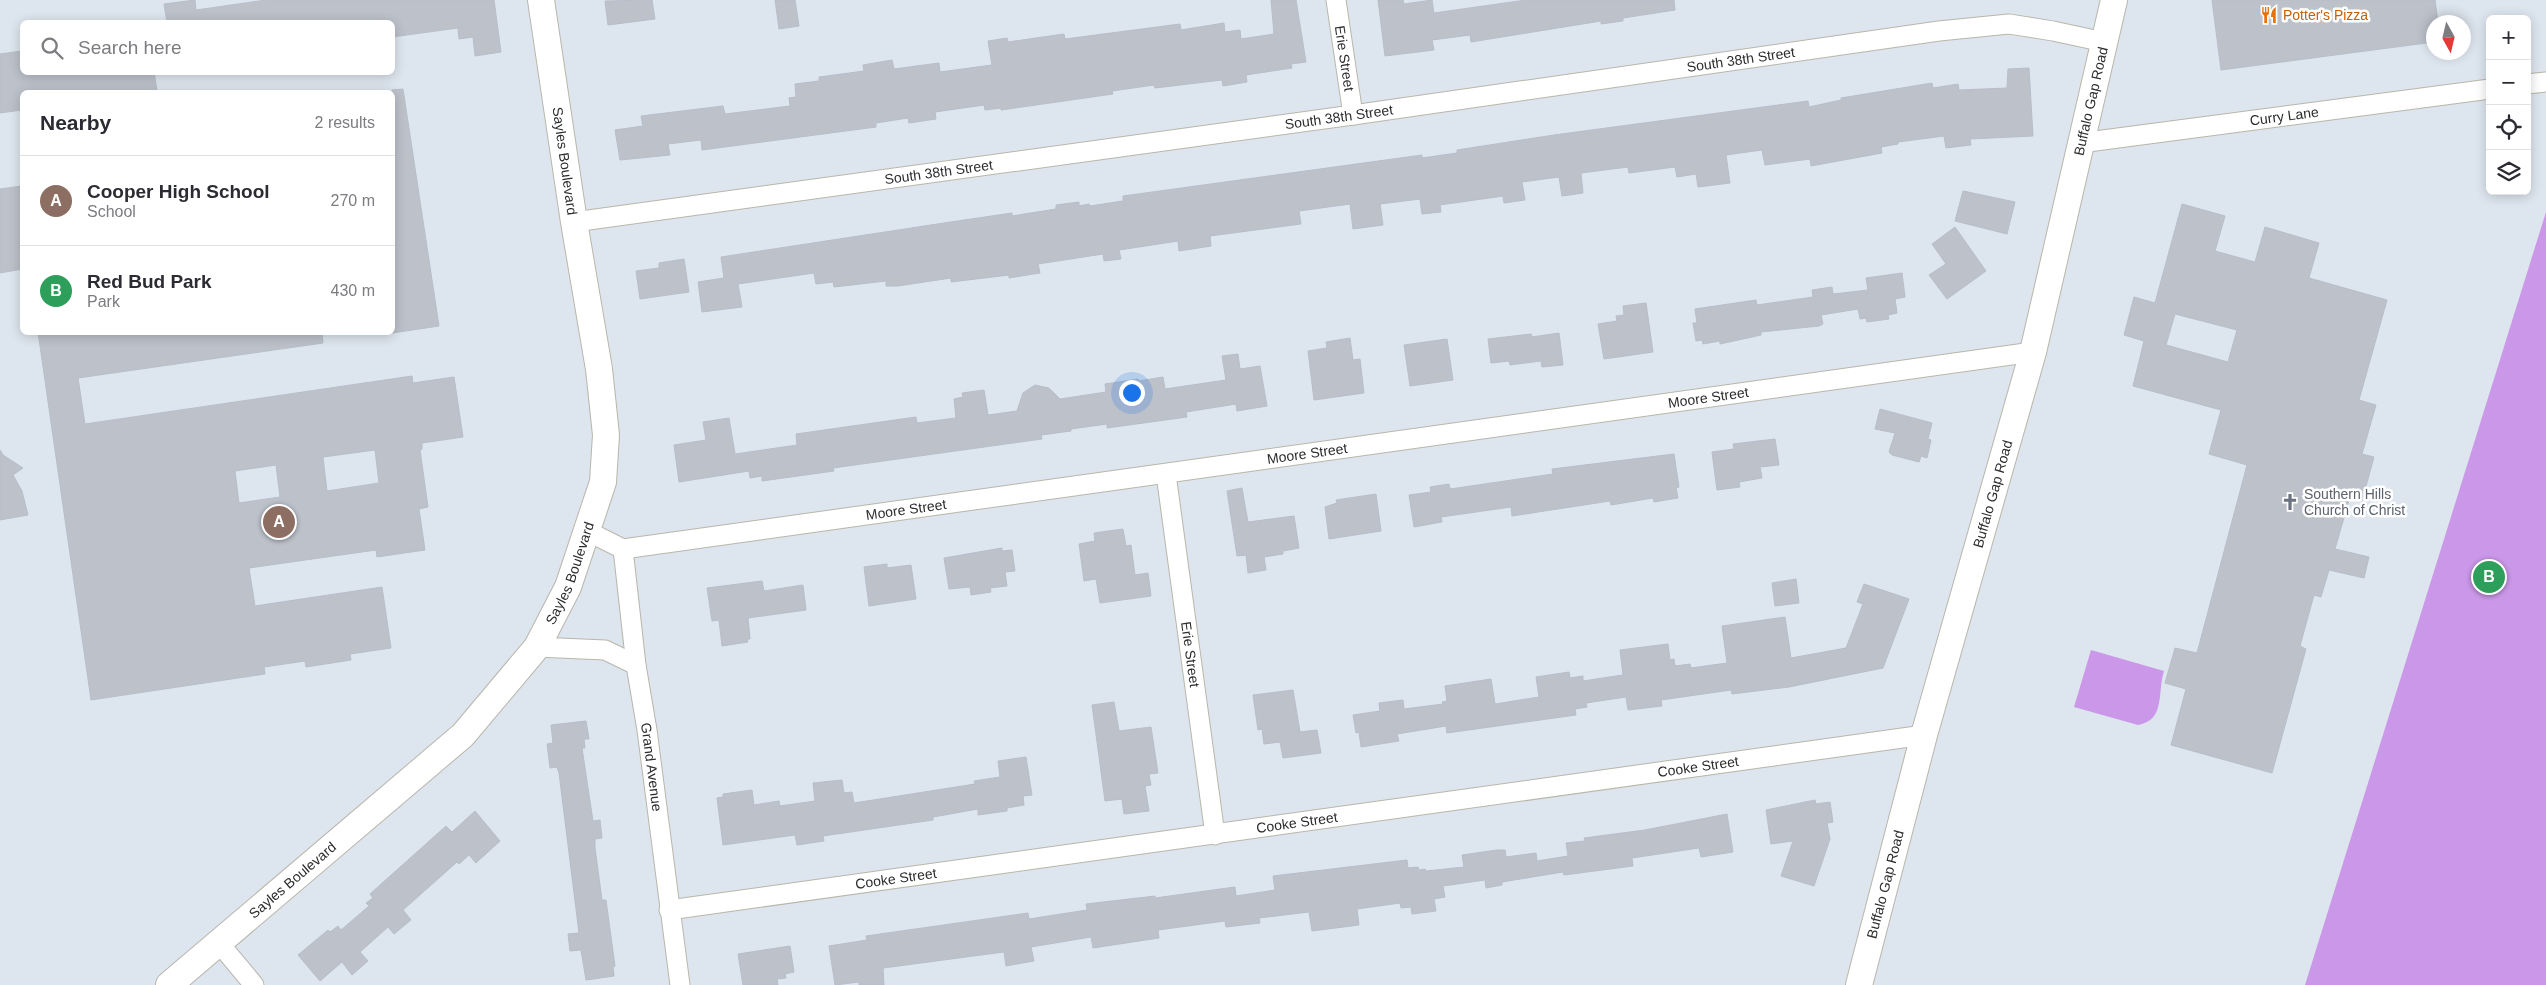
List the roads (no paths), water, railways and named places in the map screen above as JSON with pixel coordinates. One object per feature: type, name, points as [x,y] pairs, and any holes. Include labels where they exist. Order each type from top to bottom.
[{"type":"street","name":"Sayles Boulevard","points":[[169,985],[463,735],[537,647],[568,587],[603,482],[606,435],[598,369],[541,0]]},
{"type":"street","name":"Erie Street","points":[[1336,0],[1353,115]]},
{"type":"street","name":"Buffalo Gap Road","points":[[1859,985],[1924,735],[2033,352],[2114,0]]},
{"type":"street","name":"South 38th Street","points":[[574,222],[1353,115],[1939,31],[2009,24],[2104,42]]},
{"type":"street","points":[[2531,84],[2546,82]]},
{"type":"street","name":"Curry Lane","points":[[2080,143],[2486,90]]},
{"type":"street","name":"Moore Street","points":[[623,549],[2033,352]]},
{"type":"street","name":"Erie Street","points":[[1166,474],[1216,834]]},
{"type":"street","points":[[587,531],[623,549]]},
{"type":"street","name":"Grand Avenue","points":[[623,549],[636,665],[647,730],[680,985]]},
{"type":"street","points":[[537,647],[605,650],[636,665]]},
{"type":"street","name":"Cooke Street","points":[[669,910],[1924,735]]},
{"type":"street","points":[[219,943],[254,985]]},
{"type":"place","name":"Potter's Pizza","points":[[2269,15]]},
{"type":"place","name":"Southern Hills Church of Christ","points":[[2290,502]]},
{"type":"place","name":"Cooper High School","points":[[279,522]]},
{"type":"place","name":"Red Bud Park","points":[[2489,577]]}]
